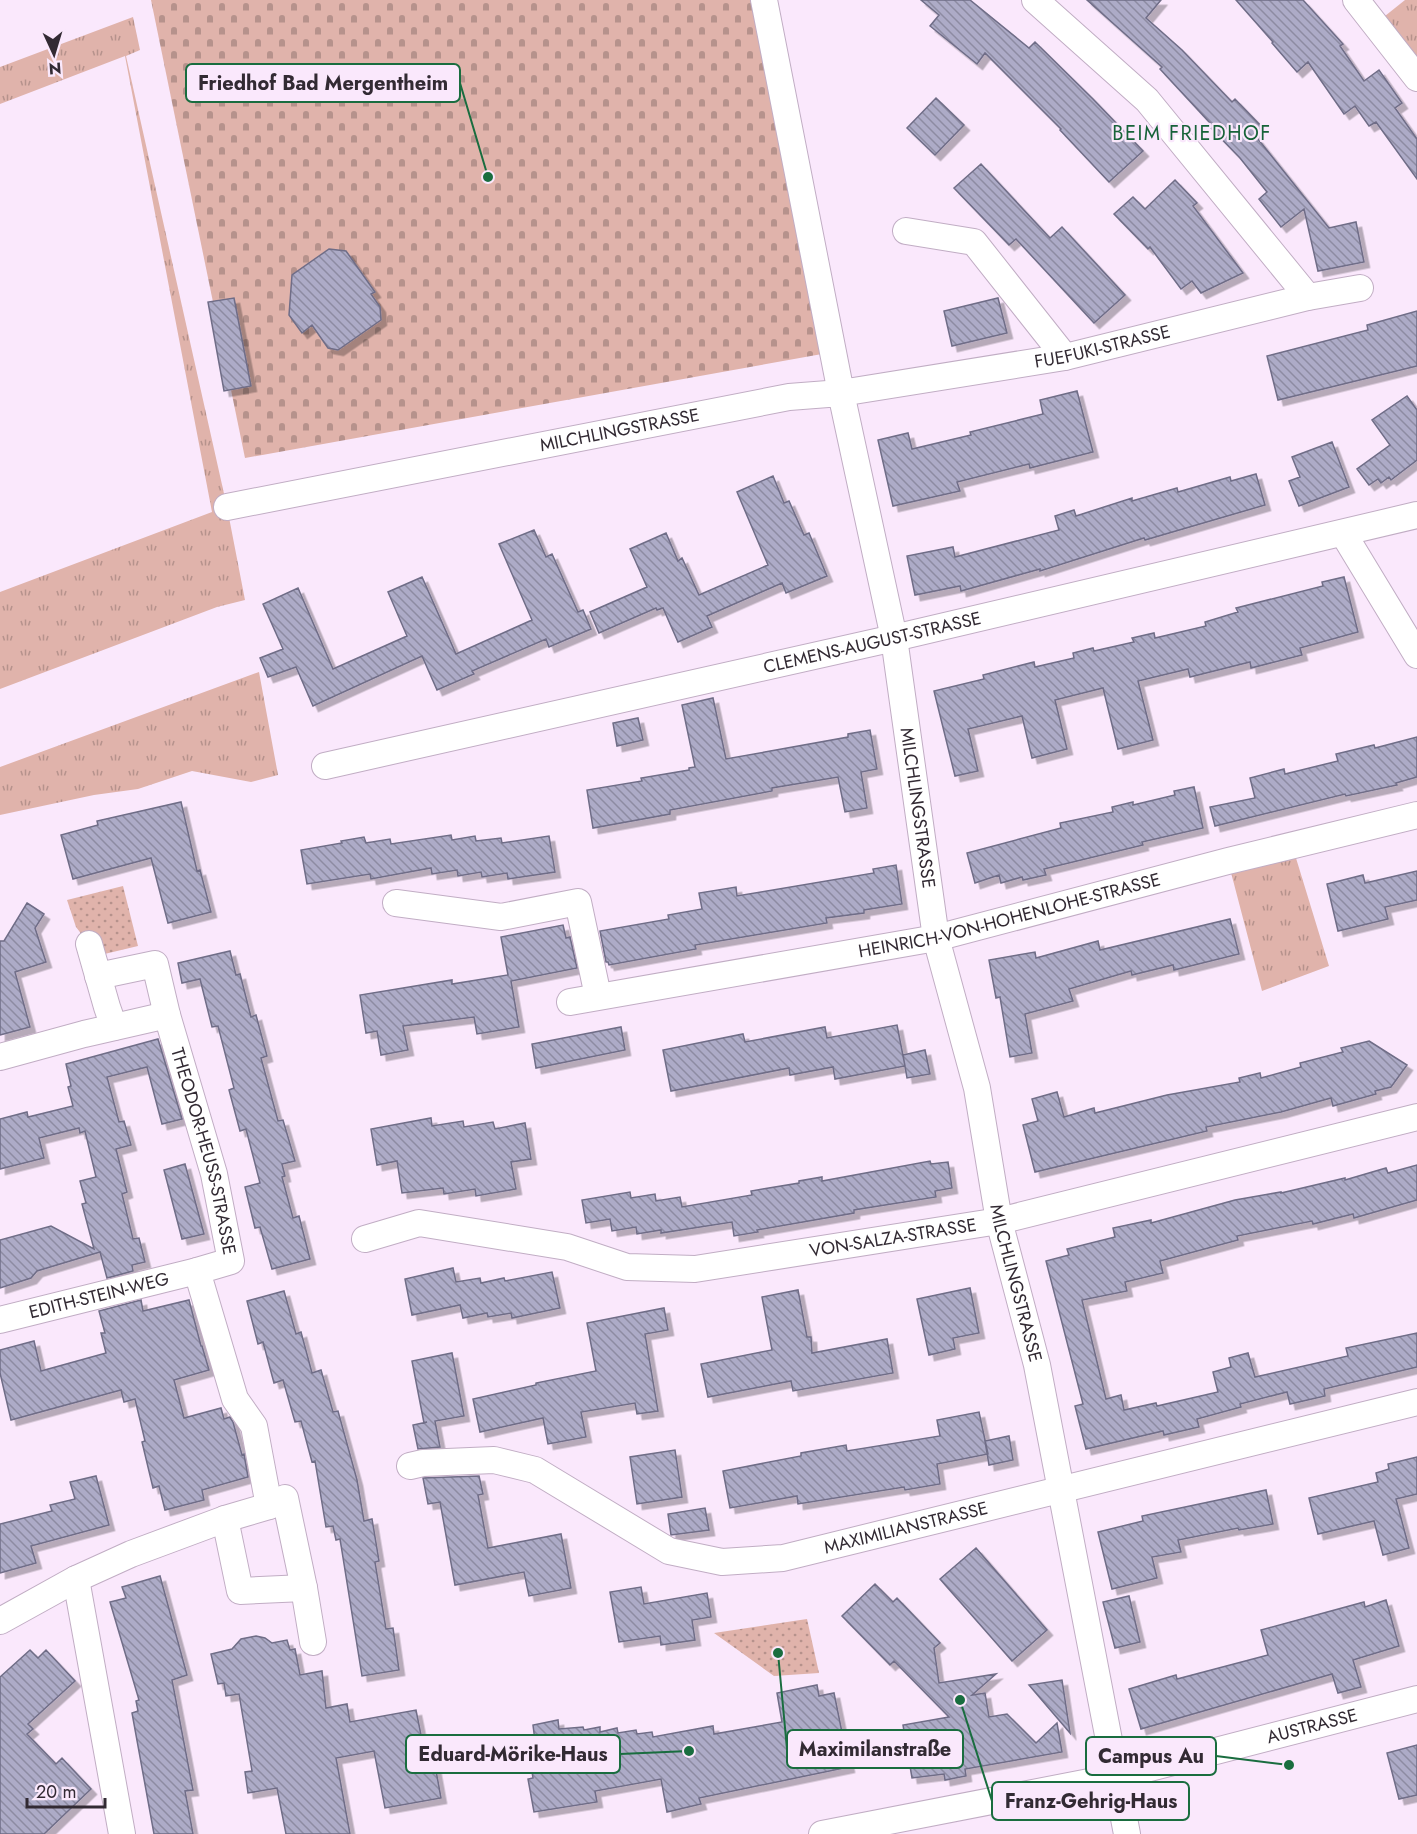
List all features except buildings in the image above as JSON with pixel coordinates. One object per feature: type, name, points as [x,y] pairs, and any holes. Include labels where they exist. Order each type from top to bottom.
[{"type":"street","points":[[764,0],[841,393]]},
{"type":"street","points":[[1035,0],[1147,100],[1308,297]]},
{"type":"street","points":[[1356,0],[1417,78]]},
{"type":"street","points":[[906,231],[974,242],[1065,357]]},
{"type":"street","name":"FUEFUKI-STRASSE","points":[[841,393],[1065,357],[1308,297],[1360,288]]},
{"type":"street","name":"MILCHLINGSTRASSE","points":[[227,507],[789,397],[841,393],[894,638],[936,938],[977,1088],[999,1221],[1036,1365],[1127,1834]]},
{"type":"street","name":"CLEMENS-AUGUST-STRASSE","points":[[325,766],[894,638],[1417,514]]},
{"type":"street","points":[[1343,533],[1417,655]]},
{"type":"street","name":"HEINRICH-VON-HOHENLOHE-STRASSE","points":[[570,1002],[936,938],[1228,861],[1417,815]]},
{"type":"street","points":[[396,903],[501,917],[578,902],[598,996]]},
{"type":"street","points":[[89,944],[114,1027]]},
{"type":"street","name":"THEODOR-HEUSS-STRASSE","points":[[98,976],[155,964],[167,1015],[214,1174],[231,1261],[197,1271],[235,1399],[254,1426],[304,1588],[313,1642]]},
{"type":"street","points":[[0,1057],[167,1015]]},
{"type":"street","name":"VON-SALZA-STRASSE","points":[[365,1239],[419,1222],[567,1247],[627,1267],[694,1269],[999,1221],[1417,1117]]},
{"type":"street","name":"EDITH-STEIN-WEG","points":[[0,1320],[197,1271]]},
{"type":"street","name":"MAXIMILIANSTRASSE","points":[[410,1466],[423,1463],[494,1460],[535,1470],[669,1551],[722,1562],[783,1558],[1417,1402]]},
{"type":"street","points":[[0,1621],[76,1579],[131,1554],[277,1502]]},
{"type":"street","points":[[225,1519],[240,1591],[304,1588]]},
{"type":"street","points":[[76,1579],[122,1834]]},
{"type":"street","name":"AUSTRASSE","points":[[822,1834],[1116,1777],[1417,1699]]},
{"type":"green space","points":[[151,0],[756,0],[822,354],[245,458]]},
{"type":"green space","points":[[1405,0],[1417,0],[1417,78],[1375,24]]},
{"type":"green space","points":[[133,17],[140,50],[126,56],[227,507],[245,600],[217,607],[0,689],[0,592],[212,512],[125,56],[0,104],[0,67]]},
{"type":"green space","points":[[259,672],[278,775],[251,782],[192,771],[138,789],[94,795],[0,815],[0,767]]},
{"type":"green space","points":[[1292,845],[1329,966],[1262,991],[1228,861]]},
{"type":"green space","points":[[123,886],[138,946],[92,957],[89,944],[76,927],[67,900]]},
{"type":"green space","points":[[807,1619],[819,1673],[774,1676],[714,1633]]},
{"type":"place","name":"Friedhof Bad Mergentheim","points":[[488,177]]},
{"type":"place","name":"Maximilanstraße","points":[[778,1653]]},
{"type":"place","name":"Franz-Gehrig-Haus","points":[[960,1700]]},
{"type":"place","name":"Eduard-Mörike-Haus","points":[[689,1751]]},
{"type":"place","name":"Campus Au","points":[[1289,1765]]},
{"type":"district","name":"BEIM FRIEDHOF","points":[[1192,133]]}]
